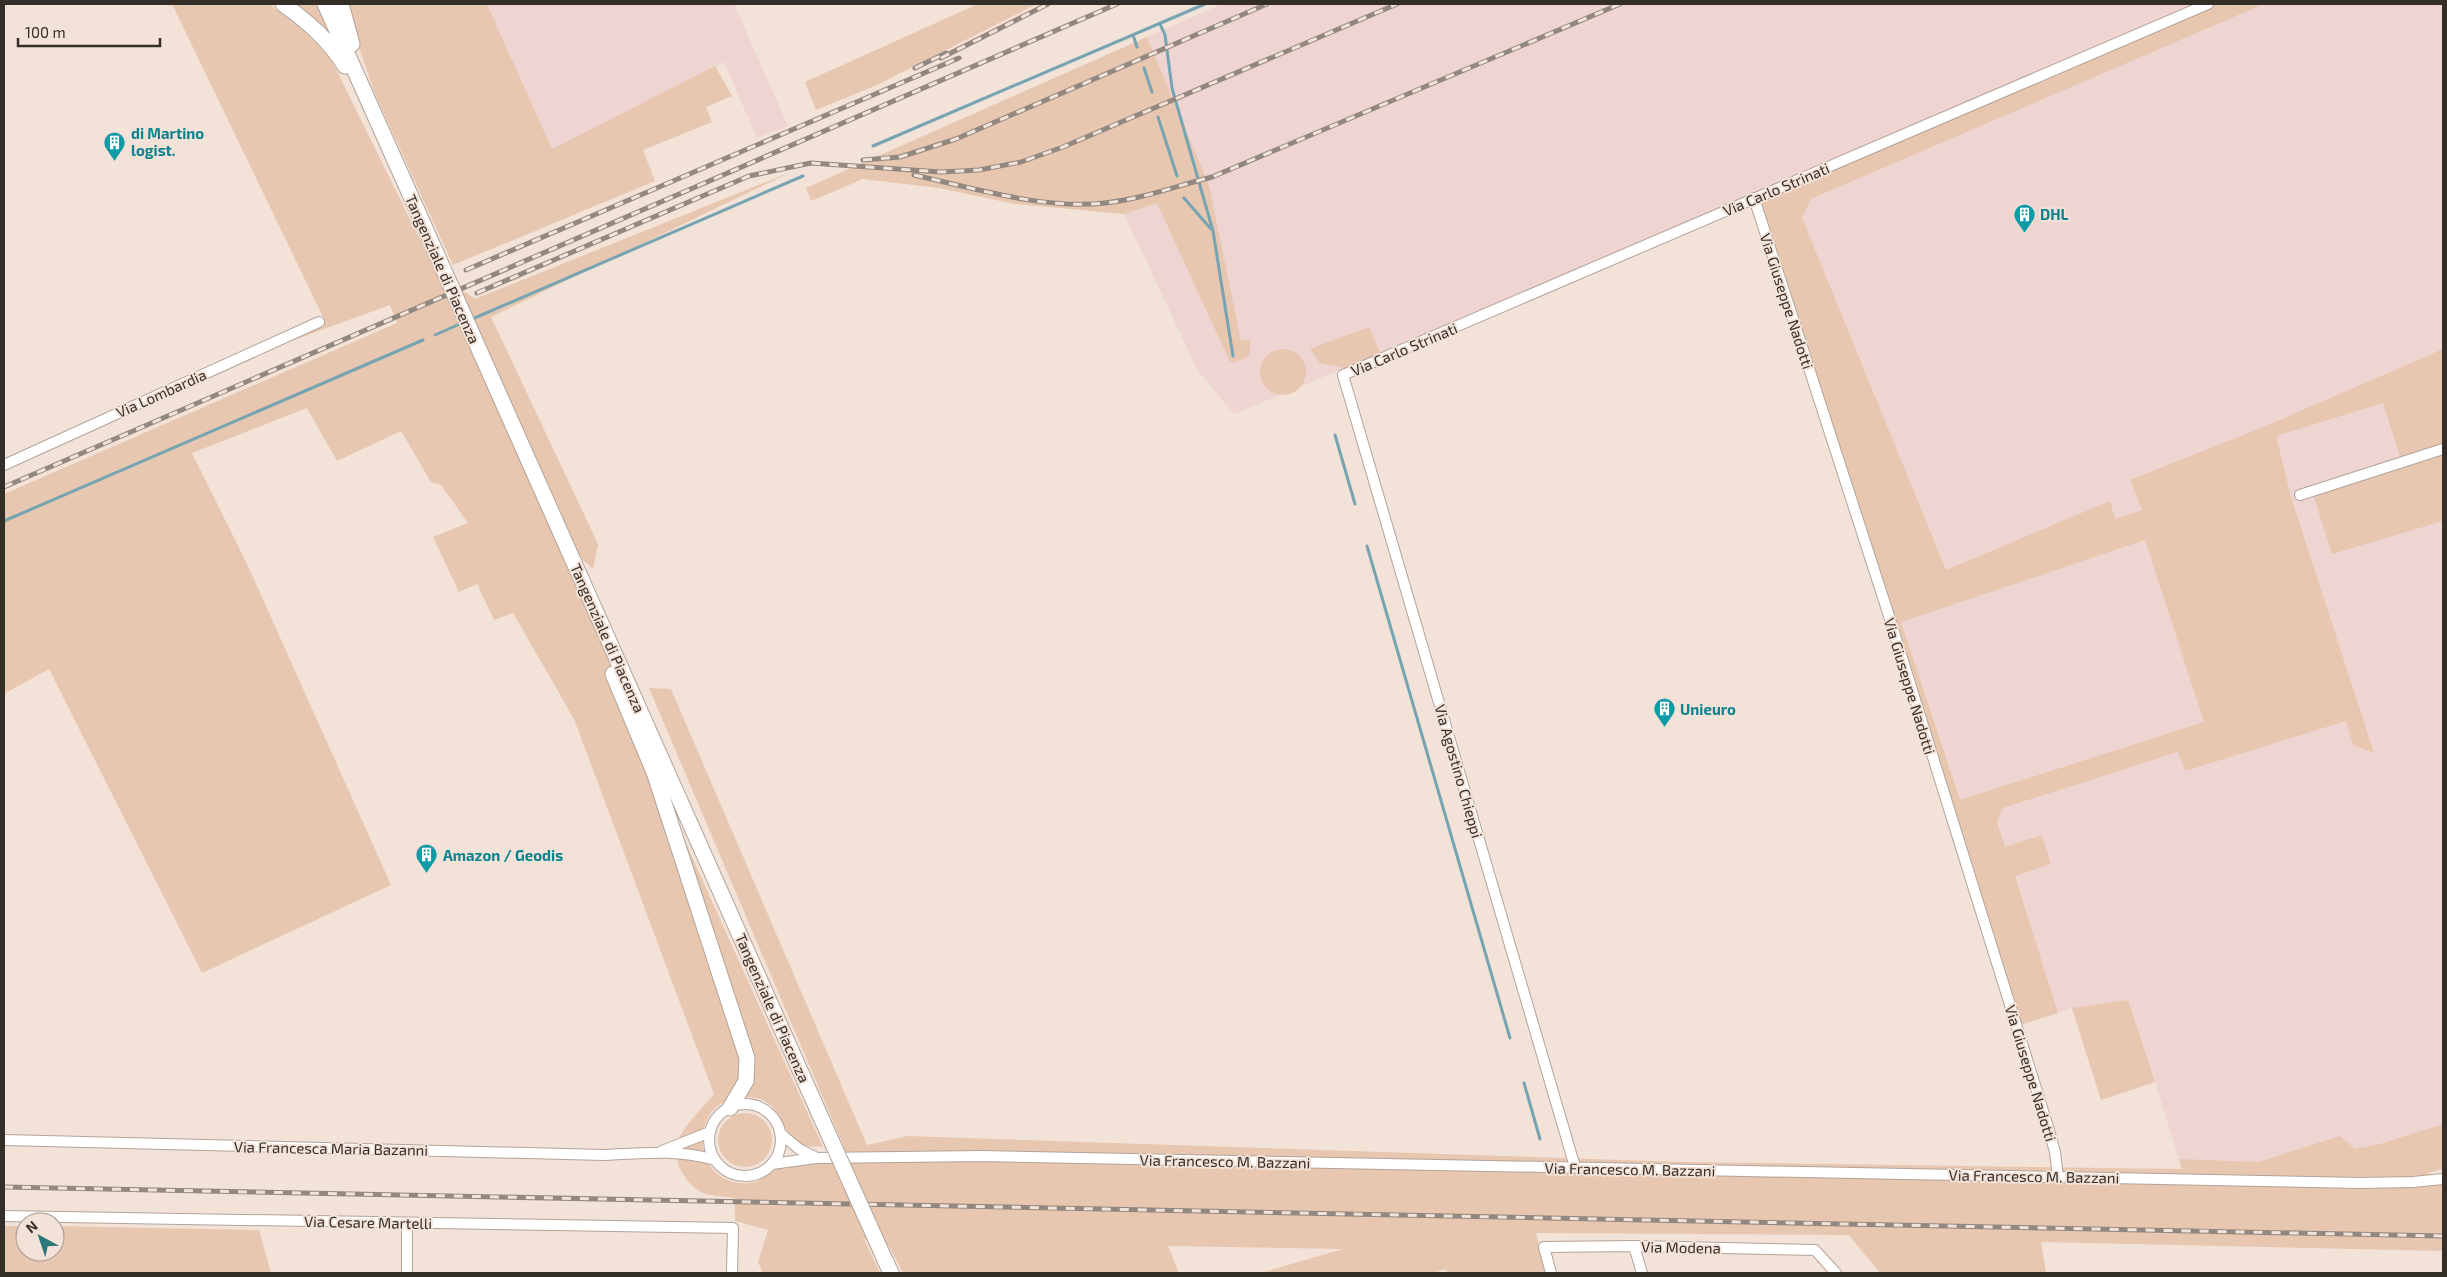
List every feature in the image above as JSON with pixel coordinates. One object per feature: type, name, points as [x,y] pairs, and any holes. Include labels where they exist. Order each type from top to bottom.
[{"type":"highway","points":[[283,4],[317,30],[330,44],[372,108]]},
{"type":"highway","name":"Tangenziale di Piacenza","points":[[325,4],[888,1267]]},
{"type":"highway","points":[[341,4],[372,108]]},
{"type":"highway","points":[[606,633],[614,675],[654,772],[747,1058],[746,1081],[730,1108]]},
{"type":"street","name":"Via Carlo Strinati","points":[[1343,375],[2208,4]]},
{"type":"street","name":"Via Giuseppe Nadotti","points":[[1754,198],[1894,633],[2048,1126],[2055,1152],[2058,1177]]},
{"type":"street","name":"Via Lombardia","points":[[4,465],[319,322]]},
{"type":"street","name":"Via Agostino Chieppi","points":[[1343,375],[1575,1167]]},
{"type":"street","points":[[2300,494],[2443,449]]},
{"type":"street","points":[[746,1105],[761,1108],[776,1123],[780,1133],[781,1144],[772,1164],[754,1175],[744,1176],[724,1170],[715,1160],[709,1142],[710,1132],[721,1114],[730,1108],[746,1105]]},
{"type":"street","points":[[658,1152],[710,1132]]},
{"type":"street","points":[[780,1133],[799,1149],[816,1158]]},
{"type":"street","name":"Via Francesca Maria Bazanni","points":[[4,1140],[604,1155],[658,1152]]},
{"type":"street","points":[[658,1152],[702,1156],[715,1160]]},
{"type":"street","name":"Via Francesco M. Bazzani","points":[[772,1164],[816,1158],[982,1156],[2360,1183],[2413,1182],[2443,1179]]},
{"type":"street","name":"Via Cesare Martelli","points":[[4,1216],[733,1228],[732,1273]]},
{"type":"street","points":[[407,1223],[407,1273]]},
{"type":"street","points":[[1634,1246],[1642,1273]]},
{"type":"street","name":"Via Modena","points":[[1551,1273],[1544,1247],[1634,1246],[1815,1250],[1836,1273]]},
{"type":"shaded area","points":[[172,4],[184,4],[185,6],[188,4],[269,4],[326,49],[436,272],[475,299],[791,172],[491,317],[598,544],[593,569],[557,537],[682,835],[823,1147],[804,1146],[796,1142],[776,1110],[759,1099],[746,1097],[726,1101],[712,1111],[705,1126],[702,1142],[706,1158],[715,1172],[729,1181],[754,1182],[779,1168],[844,1147],[649,688],[671,689],[867,1145],[908,1136],[1682,1162],[2182,1169],[2179,1159],[2259,1162],[2340,1136],[2355,1149],[2380,1144],[2443,1124],[2443,1169],[2427,1173],[2443,1178],[2443,1251],[2041,1242],[2046,1273],[1880,1273],[1849,1235],[1536,1233],[1545,1273],[1447,1273],[1446,1269],[1433,1273],[1261,1273],[1343,1249],[1168,1246],[1179,1273],[903,1273],[888,1244],[864,1239],[880,1273],[763,1273],[758,1262],[768,1230],[735,1221],[735,1198],[713,1196],[701,1192],[685,1178],[678,1164],[676,1150],[680,1136],[714,1094],[574,719],[513,613],[494,620],[477,584],[459,592],[433,537],[468,523],[441,485],[431,482],[401,431],[337,461],[307,408],[192,453],[248,566],[391,885],[202,973],[49,669],[4,694],[4,494],[397,323],[390,305],[236,361],[325,321]]},
{"type":"shaded area","points":[[292,4],[316,4],[328,30],[326,30]]},
{"type":"shaded area","points":[[344,4],[487,4],[552,149],[715,66],[732,96],[706,107],[712,122],[643,150],[655,181],[453,265],[375,94]]},
{"type":"shaded area","points":[[487,4],[734,4],[788,126],[757,138],[724,62],[552,149]]},
{"type":"shaded area","points":[[978,4],[1037,4],[877,85],[816,110],[805,82]]},
{"type":"shaded area","points":[[1222,4],[2443,4],[2443,1169],[2182,1169],[2155,1082],[2101,1100],[2072,1008],[2018,1025],[1753,198],[1234,414],[1198,371],[1124,214],[1209,185],[1147,37]]},
{"type":"shaded area","points":[[2206,4],[2264,4],[1811,199],[1802,218],[1946,570],[2110,501],[2115,519],[2142,510],[2130,480],[2266,426],[2443,349],[2443,521],[2332,554],[2312,491],[2401,460],[2383,403],[2276,436],[2291,497],[2374,753],[2353,745],[2346,721],[2185,771],[2178,752],[2003,808],[1997,822],[2005,847],[2042,835],[2051,864],[2015,876],[2058,1013],[2017,1026],[1753,198]],"holes":[[[2145,540],[2204,722],[1960,800],[1901,622]]]},
{"type":"shaded area","points":[[1147,37],[1209,185],[1241,341],[1251,339],[1249,356],[1233,363],[1229,360],[1157,203],[1124,214],[1015,204],[939,188],[863,179],[811,201],[806,188]]},
{"type":"shaded area","points":[[1369,327],[1382,357],[1350,369],[1320,363],[1310,349]]},
{"type":"shaded area","points":[[1279,349],[1287,349],[1296,353],[1302,359],[1306,372],[1302,385],[1296,391],[1287,395],[1279,395],[1270,391],[1264,385],[1260,376],[1260,368],[1264,359],[1270,353]]},
{"type":"shaded area","points":[[2128,1000],[2155,1082],[2101,1100],[2072,1008]]},
{"type":"shaded area","points":[[740,1113],[750,1113],[760,1117],[768,1125],[772,1140],[768,1155],[760,1163],[750,1167],[740,1167],[730,1163],[722,1155],[718,1145],[718,1135],[722,1125],[730,1117]]},
{"type":"shaded area","points":[[4,1226],[15,1226],[15,1262],[65,1262],[65,1226],[259,1230],[271,1273],[4,1273]]},
{"type":"waterway","points":[[873,146],[1205,4]]},
{"type":"waterway","points":[[1160,24],[1165,35],[1172,88],[1213,231],[1233,356]]},
{"type":"waterway","points":[[1133,35],[1137,47]]},
{"type":"waterway","points":[[1144,68],[1152,92]]},
{"type":"waterway","points":[[1158,117],[1177,176]]},
{"type":"waterway","points":[[470,320],[803,176]]},
{"type":"waterway","points":[[1184,198],[1211,229]]},
{"type":"waterway","points":[[435,335],[462,323]]},
{"type":"waterway","points":[[4,521],[423,340]]},
{"type":"waterway","points":[[1335,435],[1355,504]]},
{"type":"waterway","points":[[1367,546],[1510,1038]]},
{"type":"waterway","points":[[1524,1083],[1540,1139]]},
{"type":"railway","points":[[941,58],[1048,4]]},
{"type":"railway","points":[[4,487],[1117,4]]},
{"type":"railway","points":[[863,160],[900,157],[956,139],[1267,4]]},
{"type":"railway","points":[[477,293],[749,176],[811,163],[941,172],[979,170],[1021,162],[1063,147],[1397,4]]},
{"type":"railway","points":[[914,175],[1034,201],[1082,204],[1105,203],[1146,195],[1212,177],[1620,4]]},
{"type":"railway","points":[[915,68],[946,53]]},
{"type":"railway","points":[[466,270],[959,58]]},
{"type":"railway","points":[[4,1187],[2443,1236]]},
{"type":"place","name":"di Martino logist.","points":[[115,161]]},
{"type":"place","name":"DHL","points":[[2024,233]]},
{"type":"place","name":"Unieuro","points":[[1664,728]]},
{"type":"place","name":"Amazon / Geodis","points":[[427,874]]}]
